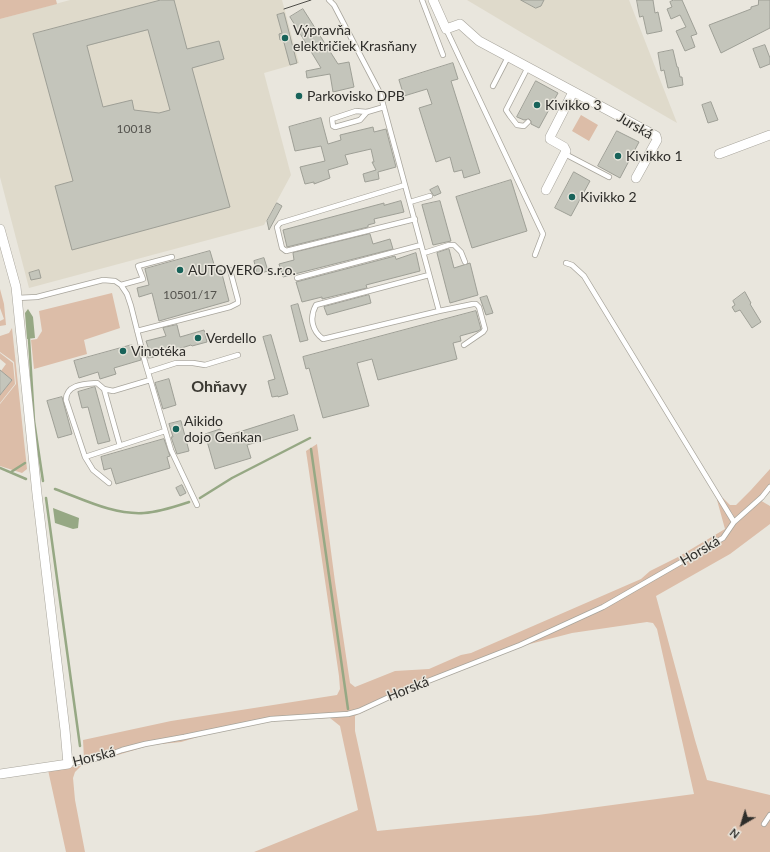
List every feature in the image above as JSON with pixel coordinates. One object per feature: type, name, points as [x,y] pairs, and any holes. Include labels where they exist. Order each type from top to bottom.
[{"type":"street","points":[[433,0],[446,29]]},
{"type":"street","name":"Jurská","points":[[446,29],[460,24],[479,41],[657,137],[657,140],[636,178]]},
{"type":"street","points":[[546,190],[566,151],[564,147],[550,139],[550,137],[573,92]]},
{"type":"street","points":[[719,154],[770,135]]},
{"type":"street","points":[[0,229],[16,287],[37,494],[68,764]]},
{"type":"street","name":"Horská","points":[[0,774],[68,764]]},
{"type":"lane","points":[[329,0],[334,5],[377,86],[422,245],[438,311]]},
{"type":"lane","points":[[422,0],[443,55]]},
{"type":"lane","points":[[446,29],[543,234],[535,255]]},
{"type":"lane","points":[[493,86],[508,57]]},
{"type":"lane","points":[[528,68],[506,110],[517,125],[524,126],[528,122]]},
{"type":"lane","points":[[367,112],[360,120],[335,127],[333,126],[332,119],[356,111],[367,112],[384,108]]},
{"type":"lane","points":[[564,154],[609,177]]},
{"type":"lane","points":[[405,186],[280,223],[277,227],[282,248],[286,251],[415,220]]},
{"type":"lane","points":[[410,202],[430,196]]},
{"type":"lane","points":[[297,278],[422,245]]},
{"type":"lane","points":[[424,253],[449,245],[454,245],[461,252],[464,262]]},
{"type":"lane","points":[[121,285],[143,279],[138,266],[172,257]]},
{"type":"lane","points":[[566,263],[584,276],[734,522]]},
{"type":"lane","points":[[137,331],[230,307],[238,302],[230,270]]},
{"type":"lane","points":[[430,275],[316,305],[312,320],[316,334],[324,339],[438,311],[476,304],[479,308],[484,331],[464,345]]},
{"type":"lane","points":[[17,298],[37,297],[103,280],[115,281],[121,285],[128,297],[150,380],[177,466],[197,505]]},
{"type":"lane","points":[[148,372],[176,363],[205,365],[238,355]]},
{"type":"lane","points":[[109,483],[93,470],[85,457],[66,400],[67,393],[74,386],[97,383],[104,388],[113,391],[150,380]]},
{"type":"lane","points":[[104,388],[120,446]]},
{"type":"lane","points":[[85,457],[165,431]]},
{"type":"lane","name":"Horská","points":[[68,764],[100,758],[122,750],[146,744],[271,719],[348,714],[359,711],[400,692],[520,645],[603,607],[723,538],[734,522],[770,487]]},
{"type":"lane","points":[[764,824],[770,815]]},
{"type":"shaded area","points":[[0,0],[56,0],[57,4],[0,19]]},
{"type":"shaded area","points":[[70,0],[282,0],[299,63],[264,73],[291,175],[264,225],[29,288],[0,177],[0,19]]},
{"type":"shaded area","points":[[467,0],[629,0],[677,123],[524,34]]},
{"type":"shaded area","points":[[581,115],[598,125],[589,141],[572,131]]},
{"type":"shaded area","points":[[0,289],[4,304],[6,325],[0,326],[0,321],[4,319],[0,308]]},
{"type":"shaded area","points":[[112,293],[120,328],[84,340],[87,354],[34,369],[31,340],[37,339],[42,331],[39,311]]},
{"type":"shaded area","points":[[28,309],[33,317],[35,338],[27,339],[25,313]]},
{"type":"shaded area","points":[[12,328],[27,469],[22,473],[0,466],[0,404],[16,384],[14,362],[0,352],[0,336],[9,333]]},
{"type":"shaded area","points":[[0,353],[13,363],[15,384],[0,403],[0,395],[12,380],[1,371],[6,364],[0,359]]},
{"type":"shaded area","points":[[317,444],[350,683],[355,687],[395,671],[429,669],[461,655],[471,653],[641,579],[650,571],[678,557],[725,529],[717,500],[723,498],[730,505],[736,505],[770,469],[770,485],[758,499],[770,506],[770,524],[730,554],[656,596],[707,780],[770,795],[770,852],[254,852],[358,810],[340,726],[330,718],[274,720],[218,731],[181,742],[151,745],[81,766],[75,772],[73,778],[75,800],[85,852],[66,852],[48,770],[80,766],[84,759],[83,740],[171,721],[337,695],[340,689],[339,676],[306,451]],"holes":[[[647,622],[653,623],[657,629],[694,794],[538,815],[377,831],[355,731],[355,716],[400,693],[526,645],[572,633]]]},
{"type":"shaded area","points":[[53,508],[79,518],[78,528],[73,529],[55,523]]},
{"type":"building","points":[[161,0],[174,0],[187,49],[219,41],[224,59],[192,68],[230,207],[72,250],[55,186],[73,181],[33,34]],"holes":[[[148,30],[170,110],[159,113],[134,110],[132,100],[103,107],[87,46]]]},
{"type":"building","points":[[521,0],[544,0],[541,6],[536,8]]},
{"type":"building","points":[[637,0],[653,0],[655,13],[658,12],[662,31],[647,34],[643,16],[640,17]]},
{"type":"building","points":[[674,0],[682,0],[697,34],[691,36],[695,47],[685,51],[676,31],[686,27],[680,15],[671,19],[667,9],[672,7],[670,2]]},
{"type":"building","points":[[759,0],[770,0],[770,28],[721,53],[709,25],[751,9],[751,7],[758,5]]},
{"type":"building","points":[[303,9],[338,64],[349,62],[354,87],[333,92],[330,74],[307,78],[306,71],[321,68],[290,17]]},
{"type":"building","name":"Výpravňa električiek Krasňany","points":[[284,13],[297,63],[290,65],[283,39],[280,40],[279,34],[282,33],[277,15]]},
{"type":"building","points":[[765,45],[770,58],[770,64],[760,68],[753,49]]},
{"type":"building","points":[[673,50],[680,77],[682,77],[683,85],[668,88],[664,70],[661,71],[658,53]]},
{"type":"building","points":[[453,63],[458,79],[451,81],[480,173],[464,178],[462,170],[454,172],[450,157],[436,162],[419,108],[432,104],[427,89],[404,96],[399,80]]},
{"type":"building","name":"Kivikko 3","points":[[536,81],[558,93],[539,128],[531,124],[529,119],[524,120],[517,117]]},
{"type":"building","points":[[711,102],[718,120],[708,123],[702,105]]},
{"type":"building","points":[[321,118],[328,144],[341,140],[340,135],[373,127],[374,132],[386,129],[396,167],[378,172],[379,179],[365,182],[363,174],[376,170],[372,162],[374,162],[371,149],[345,155],[348,164],[328,170],[330,178],[314,184],[314,182],[305,184],[300,167],[325,161],[321,146],[295,151],[289,127]]},
{"type":"building","name":"Kivikko 1","points":[[617,131],[639,142],[620,178],[598,166]]},
{"type":"building","name":"Kivikko 2","points":[[574,172],[590,181],[571,216],[555,208]]},
{"type":"building","points":[[511,180],[527,231],[472,248],[456,197]]},
{"type":"building","points":[[438,186],[441,193],[434,196],[430,190]]},
{"type":"building","points":[[401,201],[404,212],[374,219],[375,223],[368,225],[368,227],[287,247],[283,230],[384,203],[384,205]]},
{"type":"building","points":[[440,201],[451,241],[433,245],[422,205]]},
{"type":"building","points":[[277,203],[282,206],[269,230],[267,221]]},
{"type":"building","points":[[370,234],[373,244],[390,239],[393,249],[283,277],[279,264],[294,260],[293,253]]},
{"type":"building","points":[[449,249],[454,268],[470,263],[478,295],[450,303],[437,253]]},
{"type":"building","points":[[210,251],[216,271],[221,270],[229,301],[159,321],[152,293],[139,297],[137,288],[149,285],[145,269]]},
{"type":"building","points":[[416,253],[420,271],[366,285],[367,288],[322,299],[322,297],[302,302],[296,282],[395,256],[396,259]]},
{"type":"building","points":[[264,258],[268,271],[257,274],[254,261]]},
{"type":"building","points":[[39,270],[41,278],[31,280],[29,273]]},
{"type":"building","points":[[745,292],[751,303],[750,304],[761,322],[752,328],[740,310],[735,312],[732,307],[735,305],[733,301]]},
{"type":"building","points":[[369,295],[371,303],[327,315],[324,307]]},
{"type":"building","points":[[487,296],[493,313],[486,315],[480,298]]},
{"type":"building","points":[[298,304],[308,340],[300,342],[291,306]]},
{"type":"building","points":[[476,311],[481,329],[460,336],[461,341],[453,343],[457,359],[378,380],[372,359],[357,363],[369,406],[323,418],[309,368],[306,369],[303,357]]},
{"type":"building","points":[[177,325],[180,337],[204,330],[207,342],[175,350],[174,348],[153,354],[154,357],[148,358],[146,350],[149,350],[146,341],[166,336],[163,328]]},
{"type":"building","points":[[271,335],[288,394],[278,397],[272,397],[268,381],[275,379],[263,337]]},
{"type":"building","points":[[132,345],[135,353],[139,352],[141,360],[114,368],[116,374],[100,379],[98,372],[79,378],[74,361]]},
{"type":"building","points":[[0,370],[12,380],[0,395]]},
{"type":"building","points":[[169,379],[176,405],[163,409],[155,383]]},
{"type":"building","points":[[95,387],[110,441],[98,444],[88,407],[82,408],[78,392]]},
{"type":"building","points":[[62,397],[72,434],[58,438],[47,401]]},
{"type":"building","points":[[294,415],[298,430],[247,445],[251,458],[215,469],[205,434],[220,429],[222,437]]},
{"type":"building","points":[[181,421],[189,451],[177,454],[171,437],[173,437],[169,424]]},
{"type":"building","points":[[164,439],[170,456],[167,457],[170,468],[116,484],[111,468],[104,470],[101,457]]},
{"type":"building","points":[[182,485],[186,493],[180,496],[176,488]]},
{"type":"waterway","points":[[29,339],[34,421],[43,481]]},
{"type":"waterway","points":[[200,498],[232,478],[310,438]]},
{"type":"waterway","points":[[311,449],[348,709]]},
{"type":"waterway","points":[[11,472],[25,463]]},
{"type":"waterway","points":[[0,468],[26,479]]},
{"type":"waterway","points":[[55,489],[98,506],[121,512],[156,512],[189,502]]},
{"type":"waterway","points":[[46,498],[80,746]]},
{"type":"tram line","points":[[284,9],[311,0]]},
{"type":"place","name":"Výpravňa električiek Krasňany","points":[[285,38]]},
{"type":"place","name":"Parkovisko DPB","points":[[299,96]]},
{"type":"place","name":"Kivikko 3","points":[[537,105]]},
{"type":"place","name":"Kivikko 1","points":[[618,156]]},
{"type":"place","name":"Kivikko 2","points":[[572,197]]},
{"type":"place","name":"AUTOVERO s.r.o.","points":[[180,270]]},
{"type":"place","name":"Verdello","points":[[198,338]]},
{"type":"place","name":"Vinotéka","points":[[123,351]]},
{"type":"place","name":"Aikido dojo Genkan","points":[[176,429]]},
{"type":"district","name":"Ohňavy","points":[[219,387]]}]
